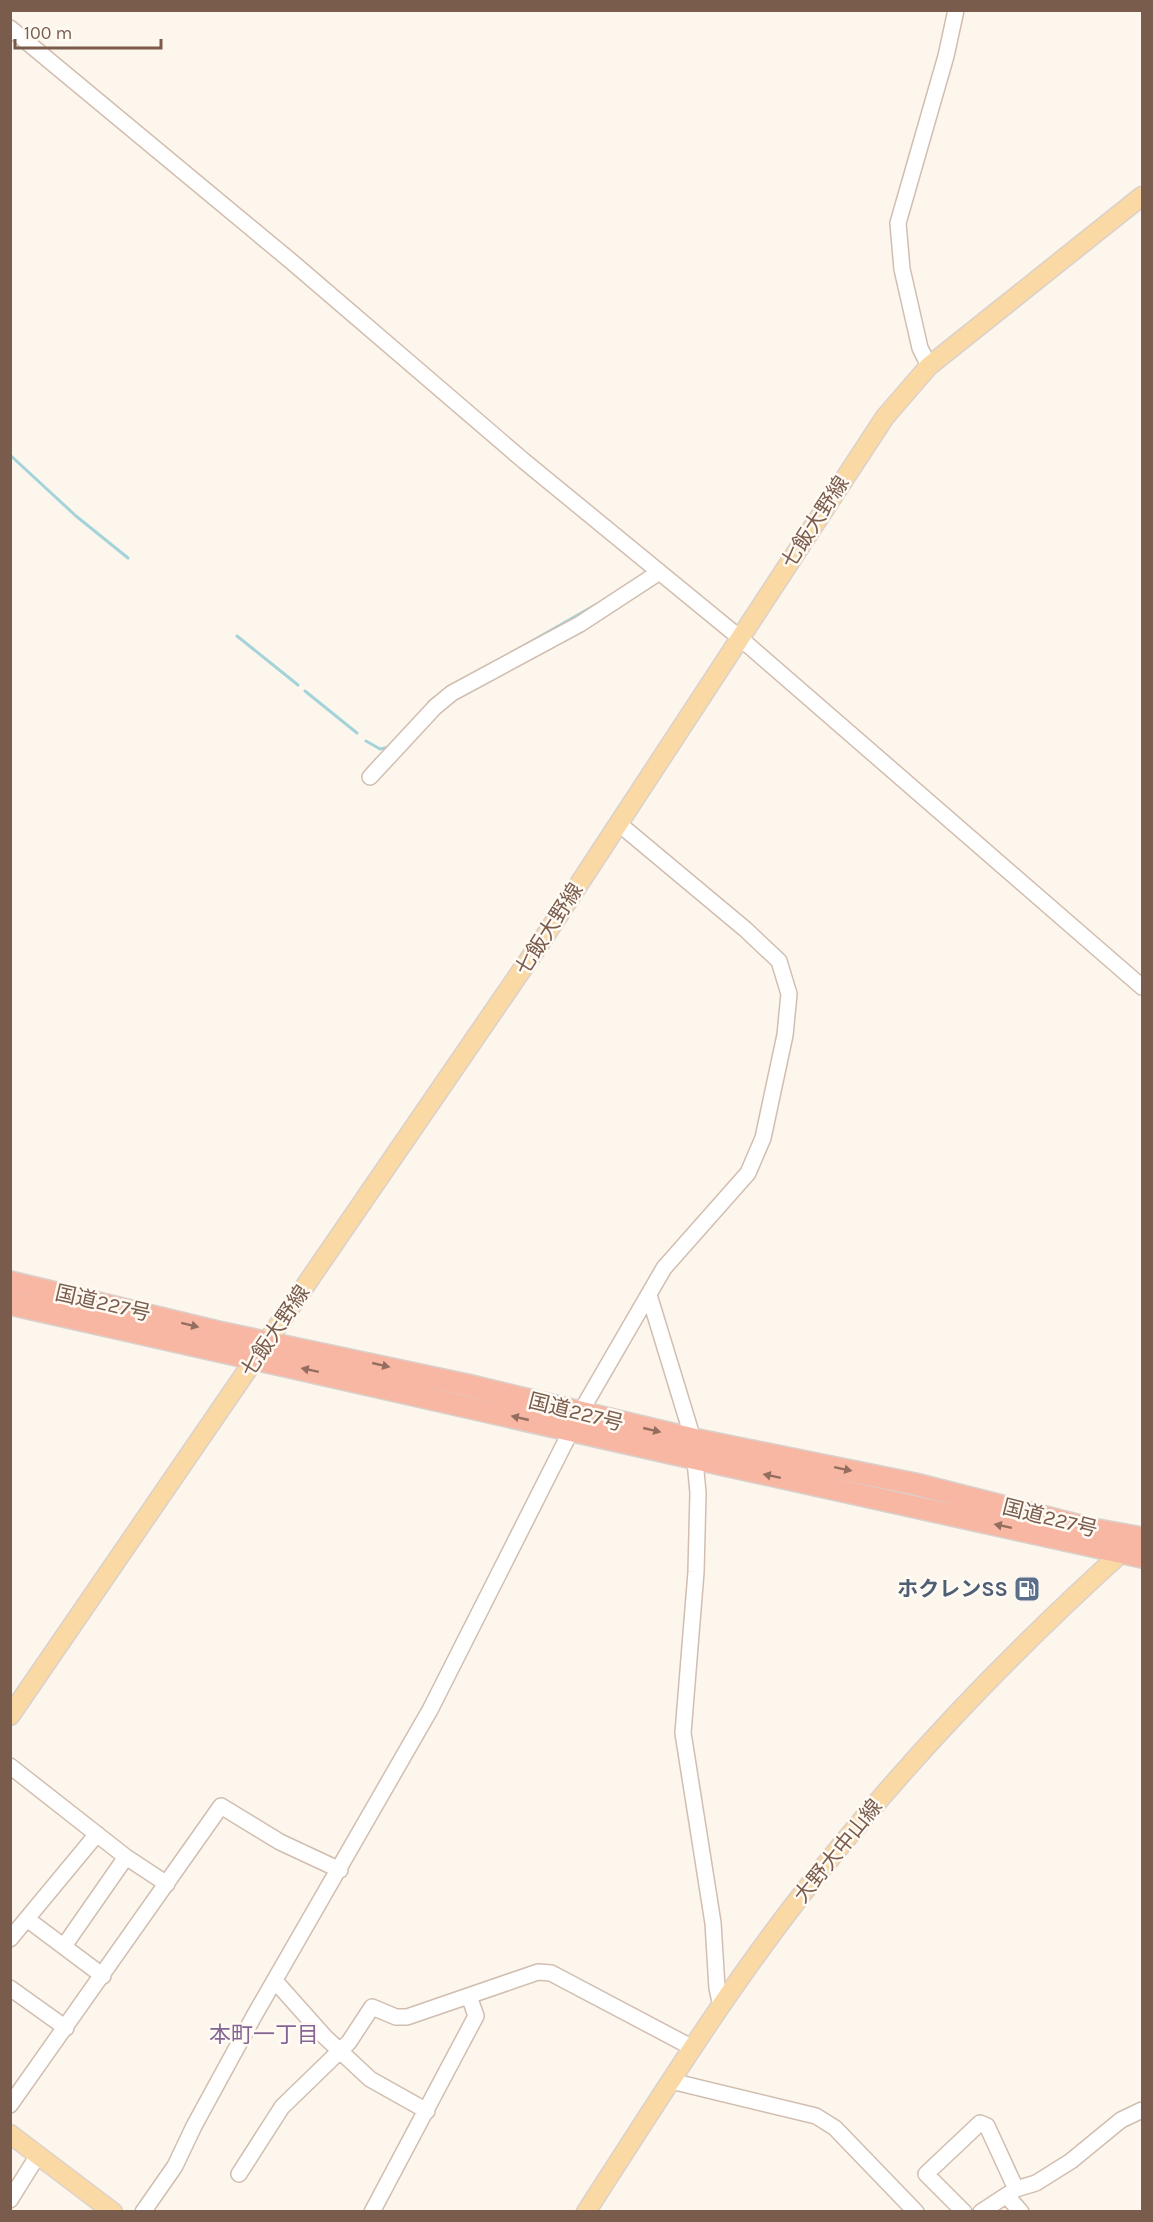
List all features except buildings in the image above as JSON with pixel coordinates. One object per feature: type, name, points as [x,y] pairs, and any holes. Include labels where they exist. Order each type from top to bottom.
[{"type":"highway","name":"国道227号","points":[[10,1282],[262,1350]]},
{"type":"highway","name":"国道227号","points":[[10,1304],[467,1385],[576,1421],[695,1449],[904,1482],[1092,1529],[1138,1544]]},
{"type":"main road","name":"七飯大野線","points":[[10,1716],[528,961],[885,417],[929,366],[1143,196]]},
{"type":"main road","name":"大野大中山線","points":[[586,2211],[693,2048],[802,1894],[893,1783],[974,1695],[1138,1544]]},
{"type":"main road","points":[[10,2134],[113,2211]]},
{"type":"street","points":[[929,366],[920,348],[902,269],[898,223],[946,56],[956,10]]},
{"type":"street","points":[[10,28],[266,240],[658,573],[740,638],[1143,987]]},
{"type":"street","points":[[370,777],[435,706],[452,693],[580,624],[658,573]]},
{"type":"street","points":[[143,2211],[175,2166],[226,2066],[430,1710],[576,1421],[664,1268],[748,1173],[763,1138],[785,1035],[789,994],[778,961],[745,929],[618,823]]},
{"type":"street","points":[[649,1295],[695,1449],[696,1572],[683,1732],[712,1923],[717,1988],[721,2007]]},
{"type":"street","points":[[11,1767],[126,1857],[167,1884]]},
{"type":"street","points":[[10,2105],[221,1806],[280,1842],[340,1870]]},
{"type":"street","points":[[10,1940],[97,1834]]},
{"type":"street","points":[[64,1946],[126,1857]]},
{"type":"street","points":[[27,1919],[103,1976]]},
{"type":"street","points":[[239,2174],[282,2107],[338,2050],[349,2042],[372,2007],[396,2017],[407,2017],[538,1972],[551,1973],[693,2048]]},
{"type":"street","points":[[276,1982],[338,2050],[370,2079],[427,2112]]},
{"type":"street","points":[[10,1988],[66,2028]]},
{"type":"street","points":[[372,2211],[427,2112],[476,2016],[469,1996]]},
{"type":"street","points":[[672,2081],[816,2116],[835,2128],[916,2211]]},
{"type":"street","points":[[981,2211],[1011,2192],[1036,2183],[1071,2161],[1121,2120],[1143,2109]]},
{"type":"street","points":[[964,2211],[926,2174],[980,2123],[987,2126],[1011,2192],[1021,2211]]},
{"type":"street","points":[[10,2200],[38,2155]]},
{"type":"waterway","points":[[10,455],[76,516],[128,558]]},
{"type":"waterway","points":[[511,653],[597,604]]},
{"type":"waterway","points":[[237,636],[298,685]]},
{"type":"waterway","points":[[429,702],[445,690]]},
{"type":"waterway","points":[[305,691],[357,733]]},
{"type":"waterway","points":[[366,741],[380,749],[389,747]]},
{"type":"place","name":"ホクレンSS","points":[[1027,1589]]},
{"type":"district","name":"本町一丁目","points":[[264,2034]]}]
